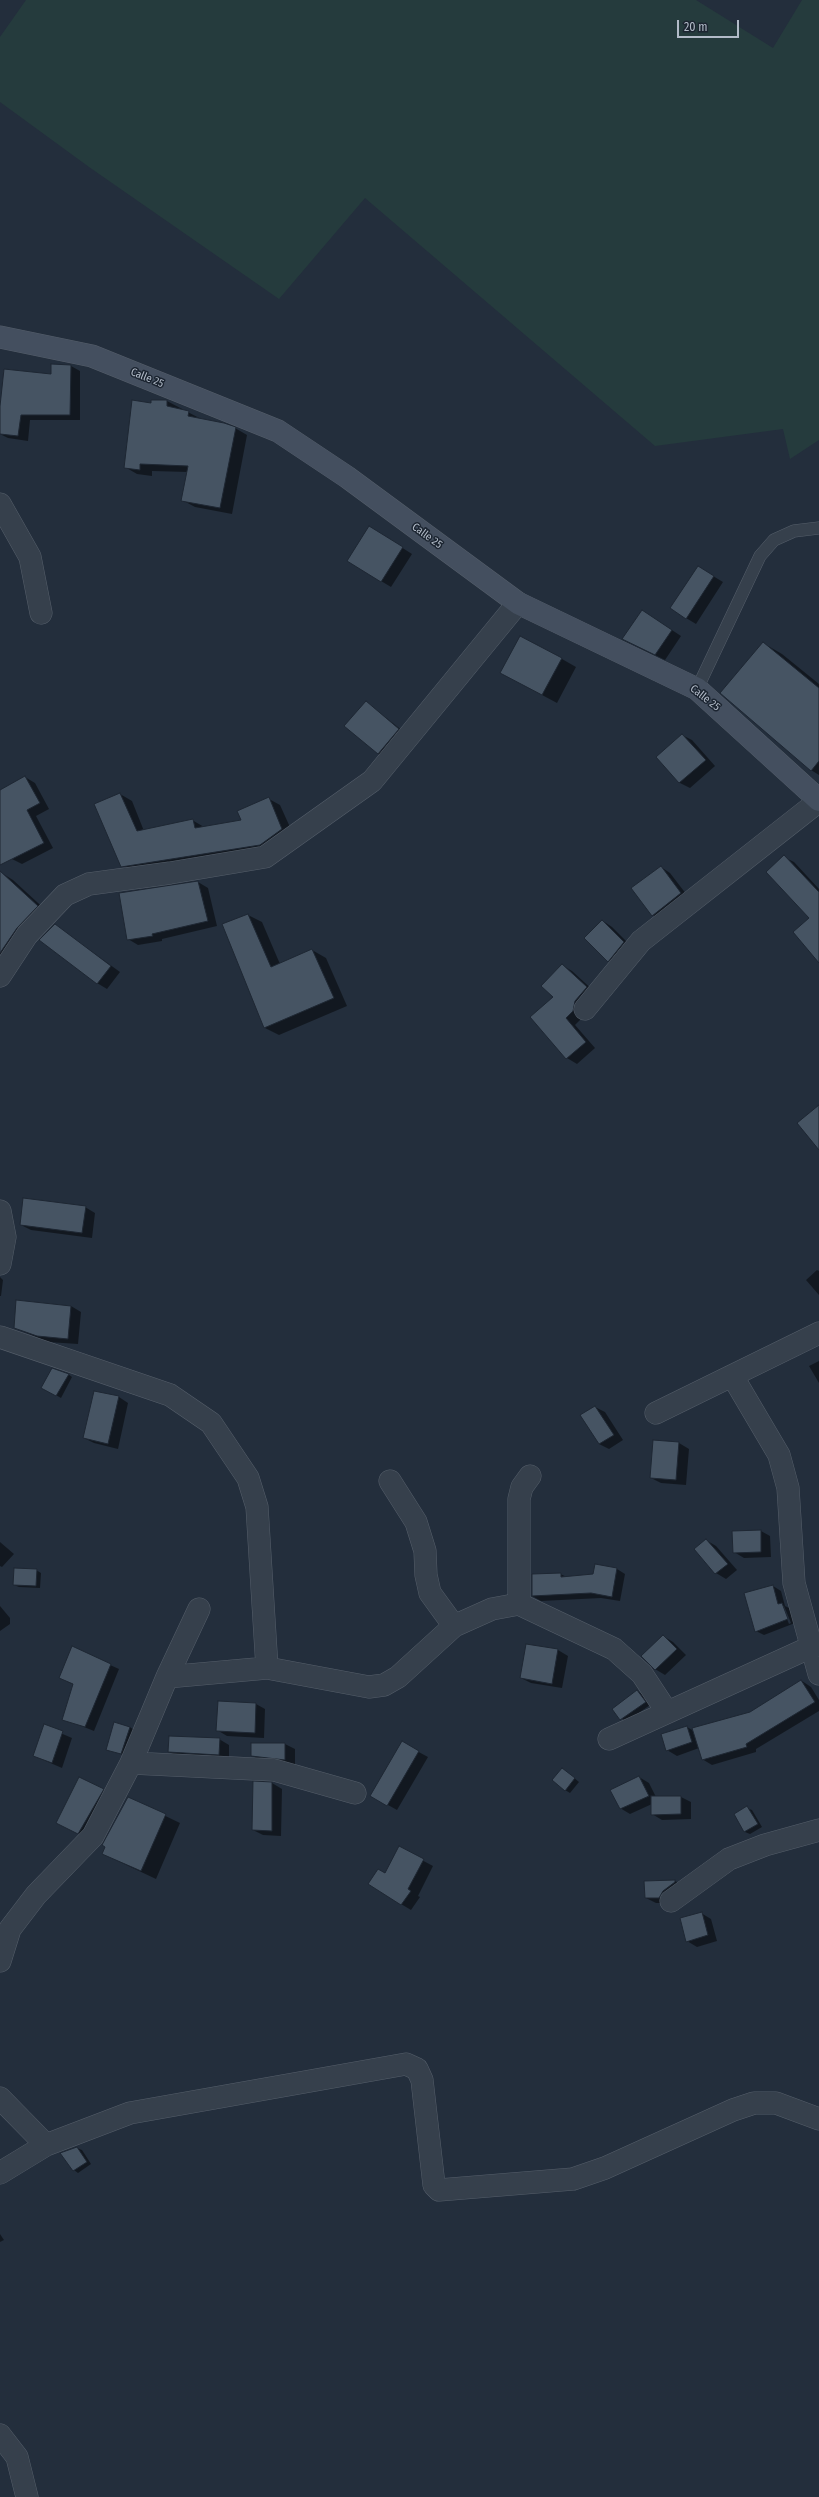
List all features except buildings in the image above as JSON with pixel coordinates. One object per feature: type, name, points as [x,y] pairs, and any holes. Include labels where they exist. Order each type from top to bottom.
[{"type":"street","name":"Calle 25","points":[[0,337],[92,356],[278,431],[347,478],[518,603],[698,688],[819,800]]},
{"type":"street","points":[[0,504],[30,557],[41,613]]},
{"type":"street","points":[[0,976],[27,935],[65,895],[89,884],[170,873],[265,856],[372,781],[518,603]]},
{"type":"street","points":[[585,1009],[641,941],[819,800]]},
{"type":"street","points":[[0,1211],[5,1237],[0,1264]]},
{"type":"street","points":[[656,1413],[733,1377],[819,1333]]},
{"type":"street","points":[[0,1337],[170,1395],[212,1423],[248,1478],[257,1507],[266,1668]]},
{"type":"street","points":[[733,1377],[779,1455],[788,1488],[794,1584],[816,1646],[819,1674]]},
{"type":"street","points":[[519,1604],[519,1499],[522,1487],[530,1476]]},
{"type":"street","points":[[390,1481],[416,1522],[425,1551],[426,1575],[430,1593],[454,1626]]},
{"type":"street","points":[[167,1677],[266,1668],[369,1687],[384,1685],[398,1677],[454,1626],[492,1609],[519,1604],[614,1649],[642,1674],[667,1712]]},
{"type":"street","points":[[0,1961],[10,1929],[36,1894],[93,1836],[131,1763],[167,1677],[199,1609]]},
{"type":"street","points":[[609,1739],[816,1646]]},
{"type":"street","points":[[131,1763],[274,1770],[355,1793]]},
{"type":"street","points":[[671,1901],[729,1859],[765,1845],[819,1830]]},
{"type":"street","points":[[0,2173],[46,2146],[130,2113],[406,2064],[417,2069],[422,2080],[434,2185],[439,2190],[573,2179],[605,2168],[733,2110],[754,2103],[776,2103],[819,2119]]},
{"type":"street","points":[[0,2098],[46,2146]]},
{"type":"street","points":[[0,2435],[17,2457],[27,2497]]},
{"type":"lane","points":[[698,688],[760,556],[774,540],[794,531],[819,528]]},
{"type":"green space","points":[[26,0],[696,0],[773,48],[802,0],[819,0],[819,440],[790,459],[783,429],[655,446],[365,198],[279,299],[89,167],[0,102],[0,37]]}]
